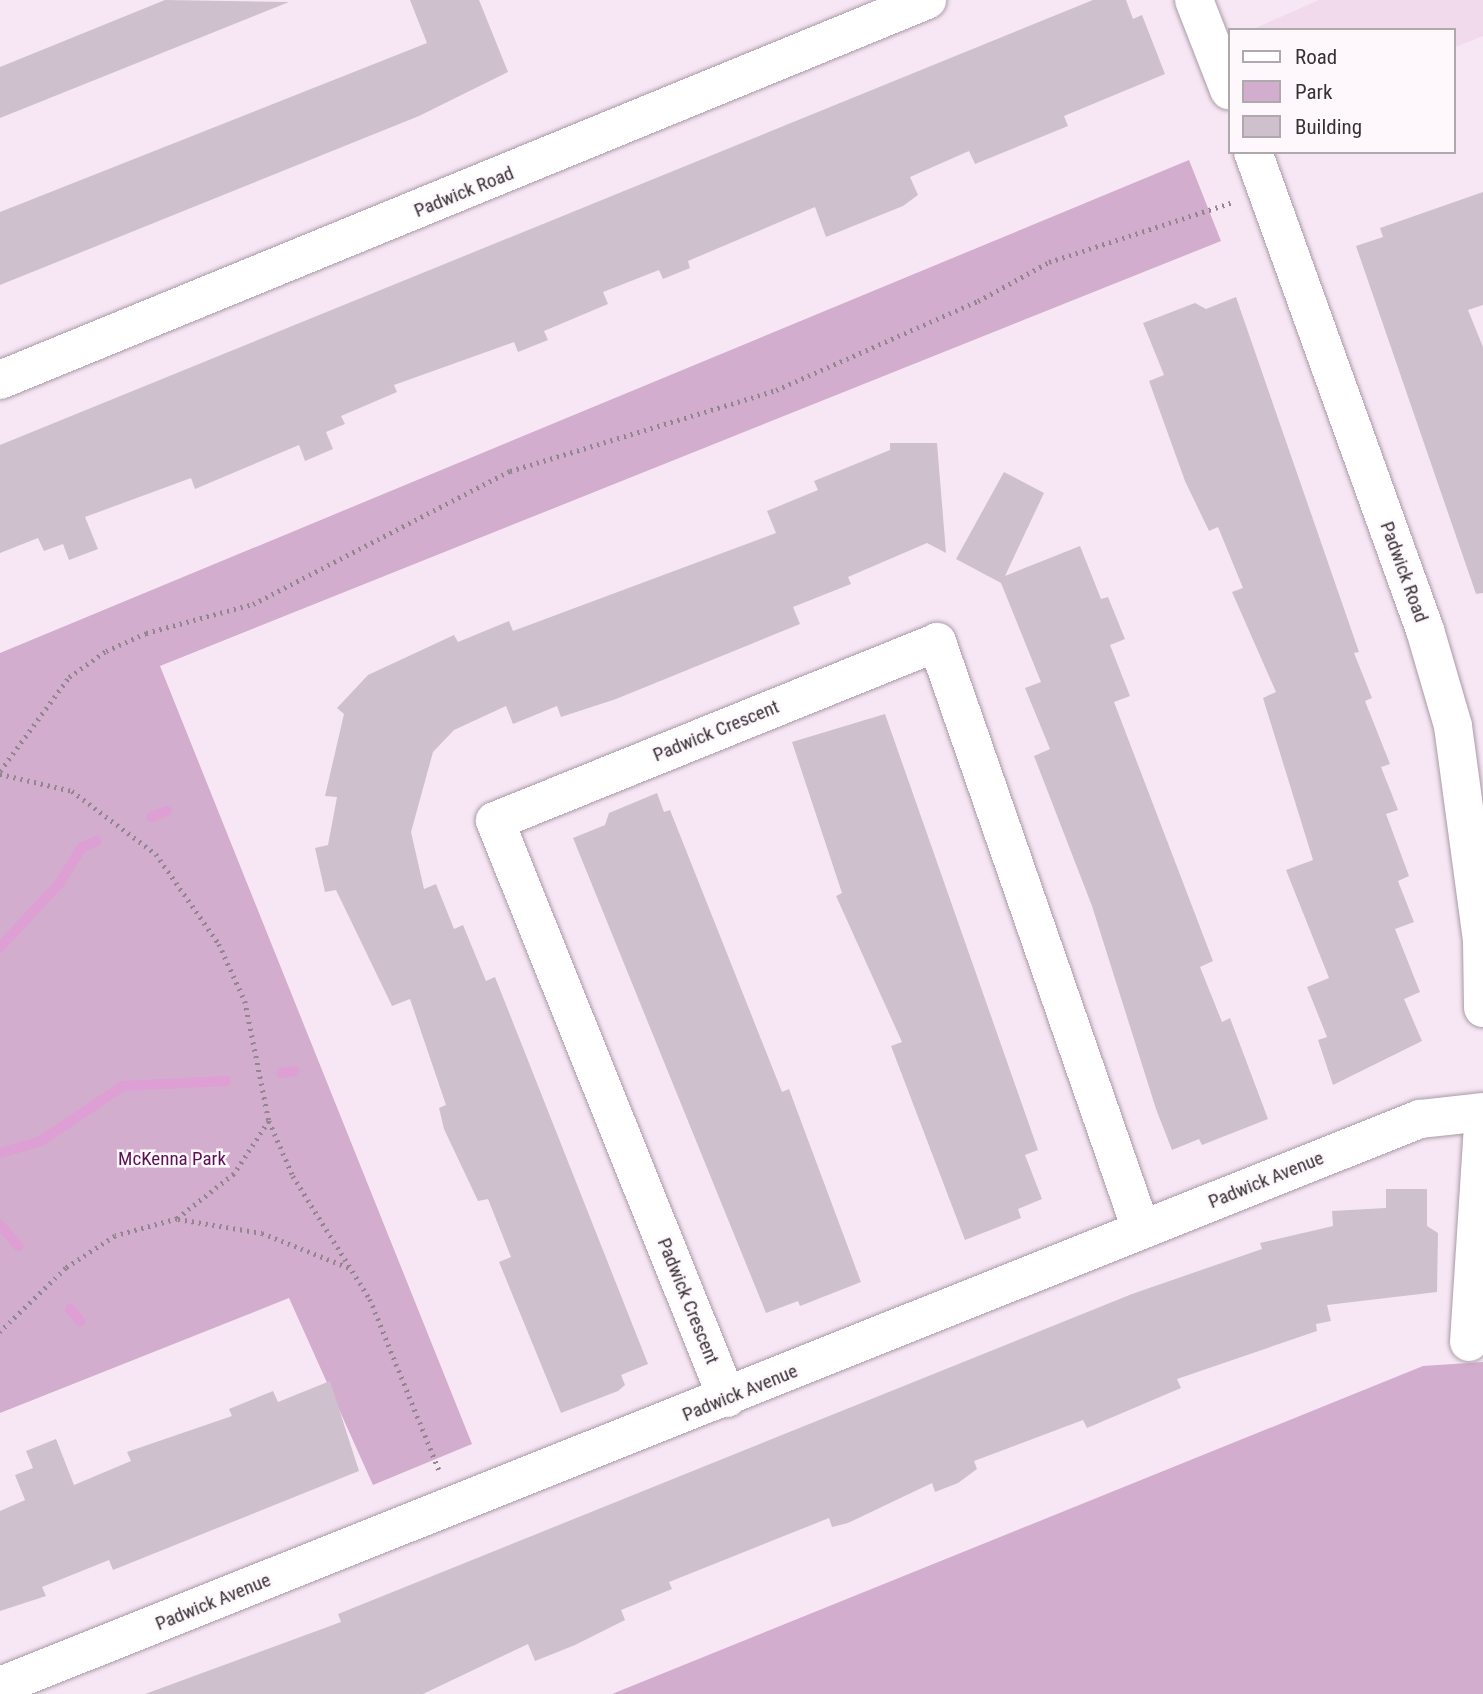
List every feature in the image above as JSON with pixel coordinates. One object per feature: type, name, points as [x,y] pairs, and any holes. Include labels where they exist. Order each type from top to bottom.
[{"type":"street","name":"Padwick Road","points":[[0,380],[927,0]]},
{"type":"street","points":[[1194,0],[1228,87]]},
{"type":"street","name":"Padwick Road","points":[[1254,154],[1453,726],[1482,941],[1483,1008]]},
{"type":"street","name":"Padwick Crescent","points":[[727,1398],[495,821],[937,642],[1141,1229]]},
{"type":"street","name":"Padwick Avenue","points":[[0,1686],[727,1398],[1141,1229],[1420,1119],[1483,1112]]},
{"type":"street","points":[[1469,1342],[1483,1126]]},
{"type":"path","points":[[449,1508],[437,1462],[370,1299],[293,1176],[269,1121],[245,1001],[219,944],[156,854],[72,791],[0,773],[69,677],[126,642],[253,604],[510,471],[776,390],[900,338],[1049,262],[1269,192]]},
{"type":"path","points":[[0,1332],[66,1268],[115,1236],[177,1219],[234,1174],[269,1121]]},
{"type":"path","points":[[177,1219],[262,1233],[349,1268]]},
{"type":"shaded area","points":[[1319,0],[1483,0],[1483,36],[1455,47],[1455,28],[1256,28]]},
{"type":"green space","name":"McKenna Park","points":[[1189,160],[1221,241],[160,666],[472,1444],[373,1485],[289,1298],[0,1413],[0,653]]},
{"type":"green space","points":[[1483,1362],[1483,1694],[612,1694],[1423,1366]]},
{"type":"building","points":[[165,0],[289,2],[0,118],[0,67]]},
{"type":"building","points":[[410,0],[479,0],[508,72],[419,116],[0,285],[0,212],[427,43]]},
{"type":"building","points":[[1093,0],[1126,0],[1133,19],[1142,15],[1165,74],[1064,116],[1068,126],[975,164],[969,151],[910,177],[918,195],[903,206],[826,237],[815,207],[688,261],[690,268],[663,279],[659,270],[603,292],[608,304],[544,331],[548,340],[518,352],[514,342],[394,385],[397,392],[341,416],[345,424],[326,432],[333,449],[305,461],[299,445],[195,489],[191,478],[85,517],[98,549],[69,560],[63,544],[44,551],[38,538],[0,553],[0,445]]},
{"type":"building","points":[[1483,192],[1483,305],[1468,310],[1483,347],[1483,593],[1476,594],[1356,246],[1383,237],[1380,228]]},
{"type":"building","points":[[1236,297],[1359,652],[1354,653],[1372,698],[1365,701],[1390,764],[1381,767],[1398,810],[1386,814],[1409,876],[1398,881],[1414,922],[1395,929],[1420,992],[1404,999],[1422,1041],[1333,1085],[1318,1040],[1327,1037],[1307,987],[1329,978],[1286,870],[1313,860],[1263,698],[1276,692],[1232,592],[1243,588],[1218,527],[1209,531],[1185,481],[1149,381],[1164,375],[1143,323],[1195,303],[1206,309]]},
{"type":"building","points":[[890,443],[937,443],[946,553],[927,543],[848,577],[851,584],[793,607],[800,624],[616,699],[561,717],[557,706],[513,724],[506,706],[454,730],[433,752],[411,832],[424,889],[436,884],[454,929],[463,925],[486,981],[495,977],[648,1364],[621,1375],[625,1385],[618,1391],[561,1413],[499,1262],[511,1257],[488,1199],[478,1201],[444,1129],[439,1108],[446,1105],[410,999],[392,1006],[336,890],[325,892],[315,848],[328,845],[337,797],[325,796],[344,714],[337,708],[368,675],[454,635],[458,642],[509,621],[513,631],[776,533],[767,511],[818,490],[814,481],[890,450]]},
{"type":"building","points":[[1004,472],[1044,493],[1005,576],[1080,546],[1101,599],[1108,597],[1125,639],[1110,645],[1130,696],[1114,702],[1213,961],[1200,967],[1222,1022],[1230,1018],[1268,1119],[1202,1145],[1199,1139],[1172,1150],[1156,1109],[1092,906],[1034,756],[1050,749],[1025,688],[1041,682],[1001,583],[956,559]]},
{"type":"building","points":[[885,714],[1038,1150],[1025,1155],[1042,1199],[1018,1209],[1021,1218],[965,1240],[891,1046],[902,1042],[836,896],[842,893],[792,742]]},
{"type":"building","points":[[657,793],[664,812],[670,810],[782,1092],[789,1089],[861,1282],[800,1306],[798,1301],[766,1313],[573,838],[605,825],[609,813]]},
{"type":"building","points":[[1386,1189],[1427,1189],[1427,1226],[1438,1233],[1437,1292],[1327,1305],[1331,1321],[1316,1324],[1317,1331],[1177,1379],[1181,1388],[1087,1428],[1083,1420],[974,1461],[977,1469],[958,1483],[935,1492],[932,1483],[848,1523],[832,1527],[829,1518],[669,1582],[672,1589],[621,1610],[625,1620],[575,1645],[535,1661],[528,1644],[423,1694],[145,1694],[341,1622],[338,1614],[1132,1294],[1262,1249],[1260,1243],[1333,1226],[1332,1211],[1386,1208]]},
{"type":"building","points":[[330,1381],[359,1471],[113,1570],[109,1560],[42,1587],[46,1596],[0,1611],[0,1511],[25,1500],[15,1475],[33,1468],[26,1451],[56,1439],[74,1485],[131,1461],[127,1452],[232,1416],[229,1409],[273,1391],[278,1402]]},
{"type":"waterway","points":[[151,817],[167,811]]},
{"type":"waterway","points":[[0,947],[59,884],[82,847],[97,841]]},
{"type":"waterway","points":[[281,1073],[295,1071]]},
{"type":"waterway","points":[[0,1153],[41,1141],[123,1086],[226,1081]]},
{"type":"waterway","points":[[0,1225],[18,1246]]},
{"type":"waterway","points":[[70,1309],[80,1321]]}]
